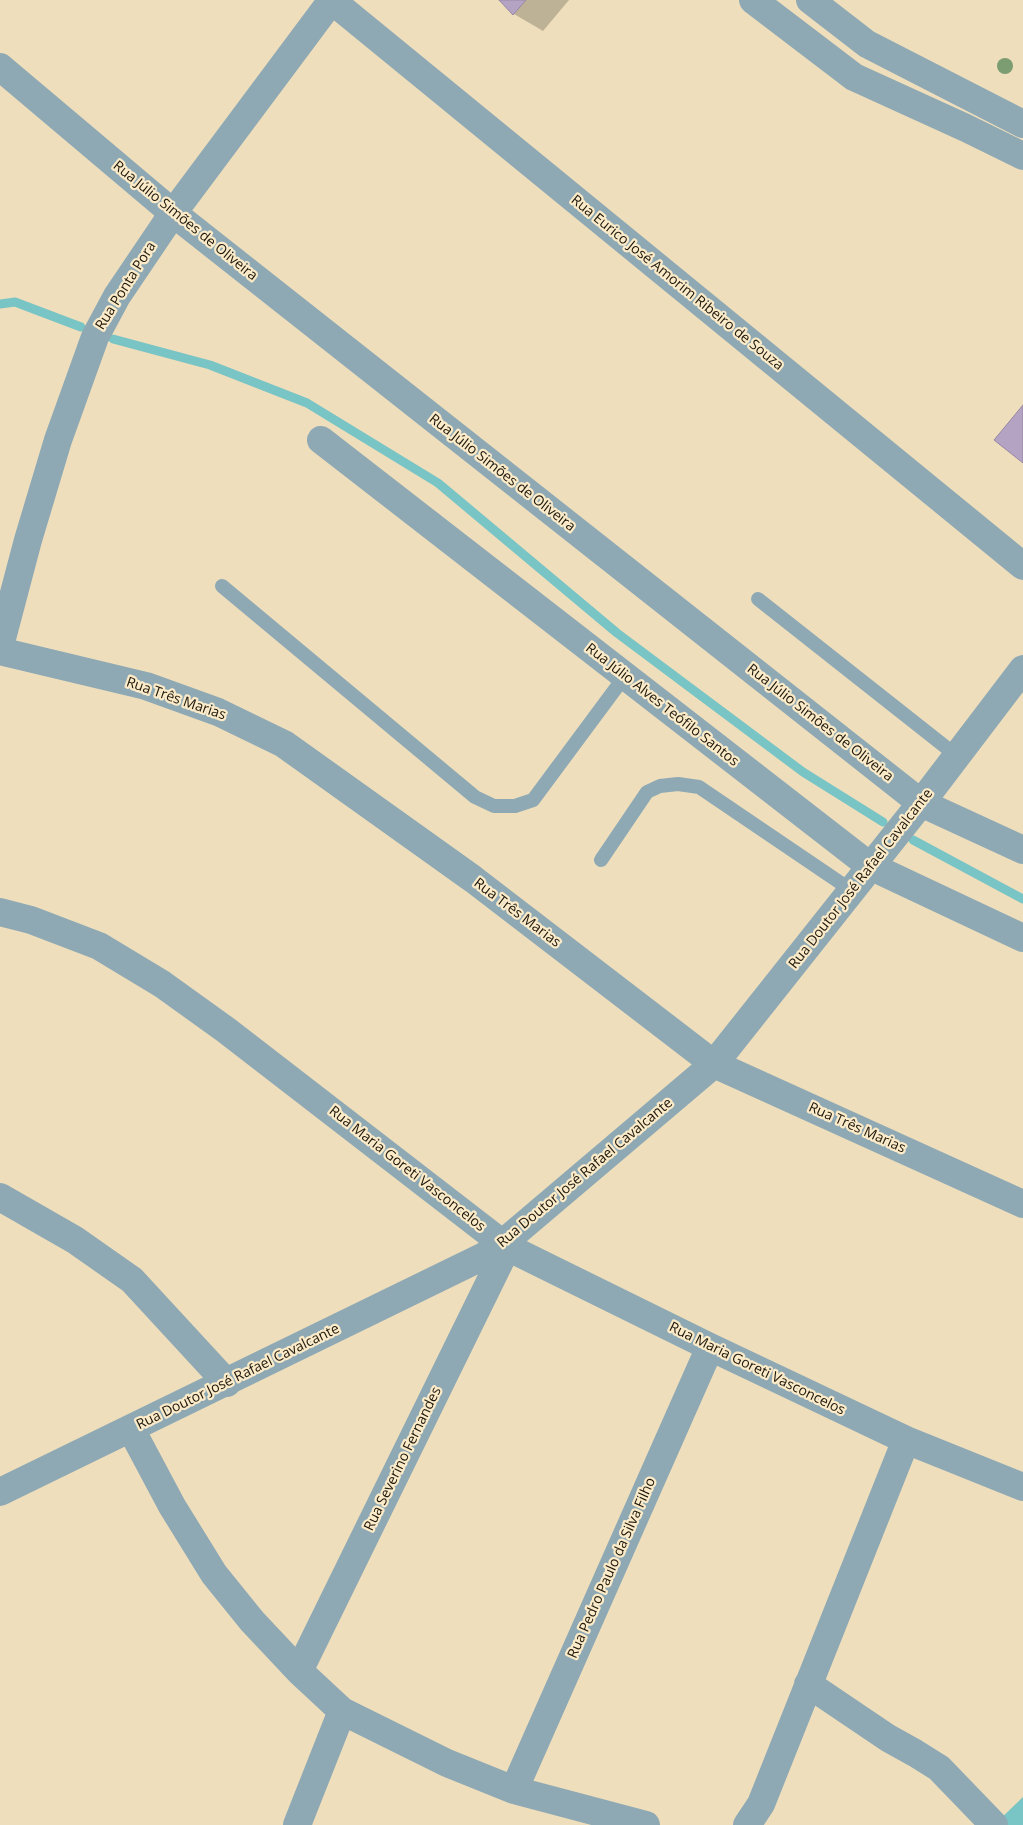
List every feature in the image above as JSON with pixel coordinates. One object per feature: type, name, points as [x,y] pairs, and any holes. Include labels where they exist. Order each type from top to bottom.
[{"type":"street","name":"Rua Ponta Pora","points":[[0,646],[28,540],[58,440],[95,337],[117,296],[173,213],[331,0]]},
{"type":"street","name":"Rua Eurico José Amorim Ribeiro de Souza","points":[[331,0],[1023,566]]},
{"type":"street","points":[[754,0],[854,77],[1023,156]]},
{"type":"street","points":[[810,0],[867,44],[1023,124]]},
{"type":"street","name":"Rua Júlio Simões de Oliveira","points":[[0,67],[173,213],[921,803],[1023,850]]},
{"type":"street","name":"Rua Júlio Alves Teófilo Santos","points":[[320,440],[870,866],[1023,938]]},
{"type":"street","name":"Rua Três Marias","points":[[0,651],[146,686],[218,712],[284,744],[473,879],[714,1064],[1023,1204]]},
{"type":"street","name":"Rua Doutor José Rafael Cavalcante","points":[[0,1492],[227,1383],[505,1245],[714,1064],[921,803],[1023,670]]},
{"type":"street","name":"Rua Maria Goreti Vasconcelos","points":[[0,912],[31,920],[98,946],[162,984],[226,1030],[505,1245],[710,1347],[906,1440],[1023,1487]]},
{"type":"street","points":[[0,1197],[75,1240],[132,1280],[227,1383]]},
{"type":"street","name":"Rua Severino Fernandes","points":[[299,1671],[505,1245]]},
{"type":"street","name":"Rua Pedro Paulo da Silva Filho","points":[[514,1790],[710,1347]]},
{"type":"street","points":[[131,1429],[172,1506],[214,1574],[252,1621],[299,1671],[342,1711],[446,1763],[514,1790],[646,1825]]},
{"type":"street","points":[[747,1825],[761,1804],[906,1440]]},
{"type":"street","points":[[808,1684],[888,1738],[939,1768],[994,1825]]},
{"type":"street","points":[[297,1825],[342,1711]]},
{"type":"lane","points":[[222,586],[475,797],[494,806],[515,806],[533,800],[625,676]]},
{"type":"lane","points":[[758,599],[957,756]]},
{"type":"lane","points":[[601,860],[647,792],[660,786],[678,784],[699,787],[851,890]]},
{"type":"water","points":[[1023,1797],[1023,1825],[994,1825]]},
{"type":"building","points":[[499,0],[526,0],[513,15]]},
{"type":"building","points":[[1023,405],[1023,463],[994,440]]},
{"type":"waterway","points":[[0,304],[15,302],[81,327]]},
{"type":"waterway","points":[[113,339],[210,365],[307,403],[438,483],[617,633],[803,772],[883,822]]},
{"type":"waterway","points":[[913,840],[1023,899]]}]
